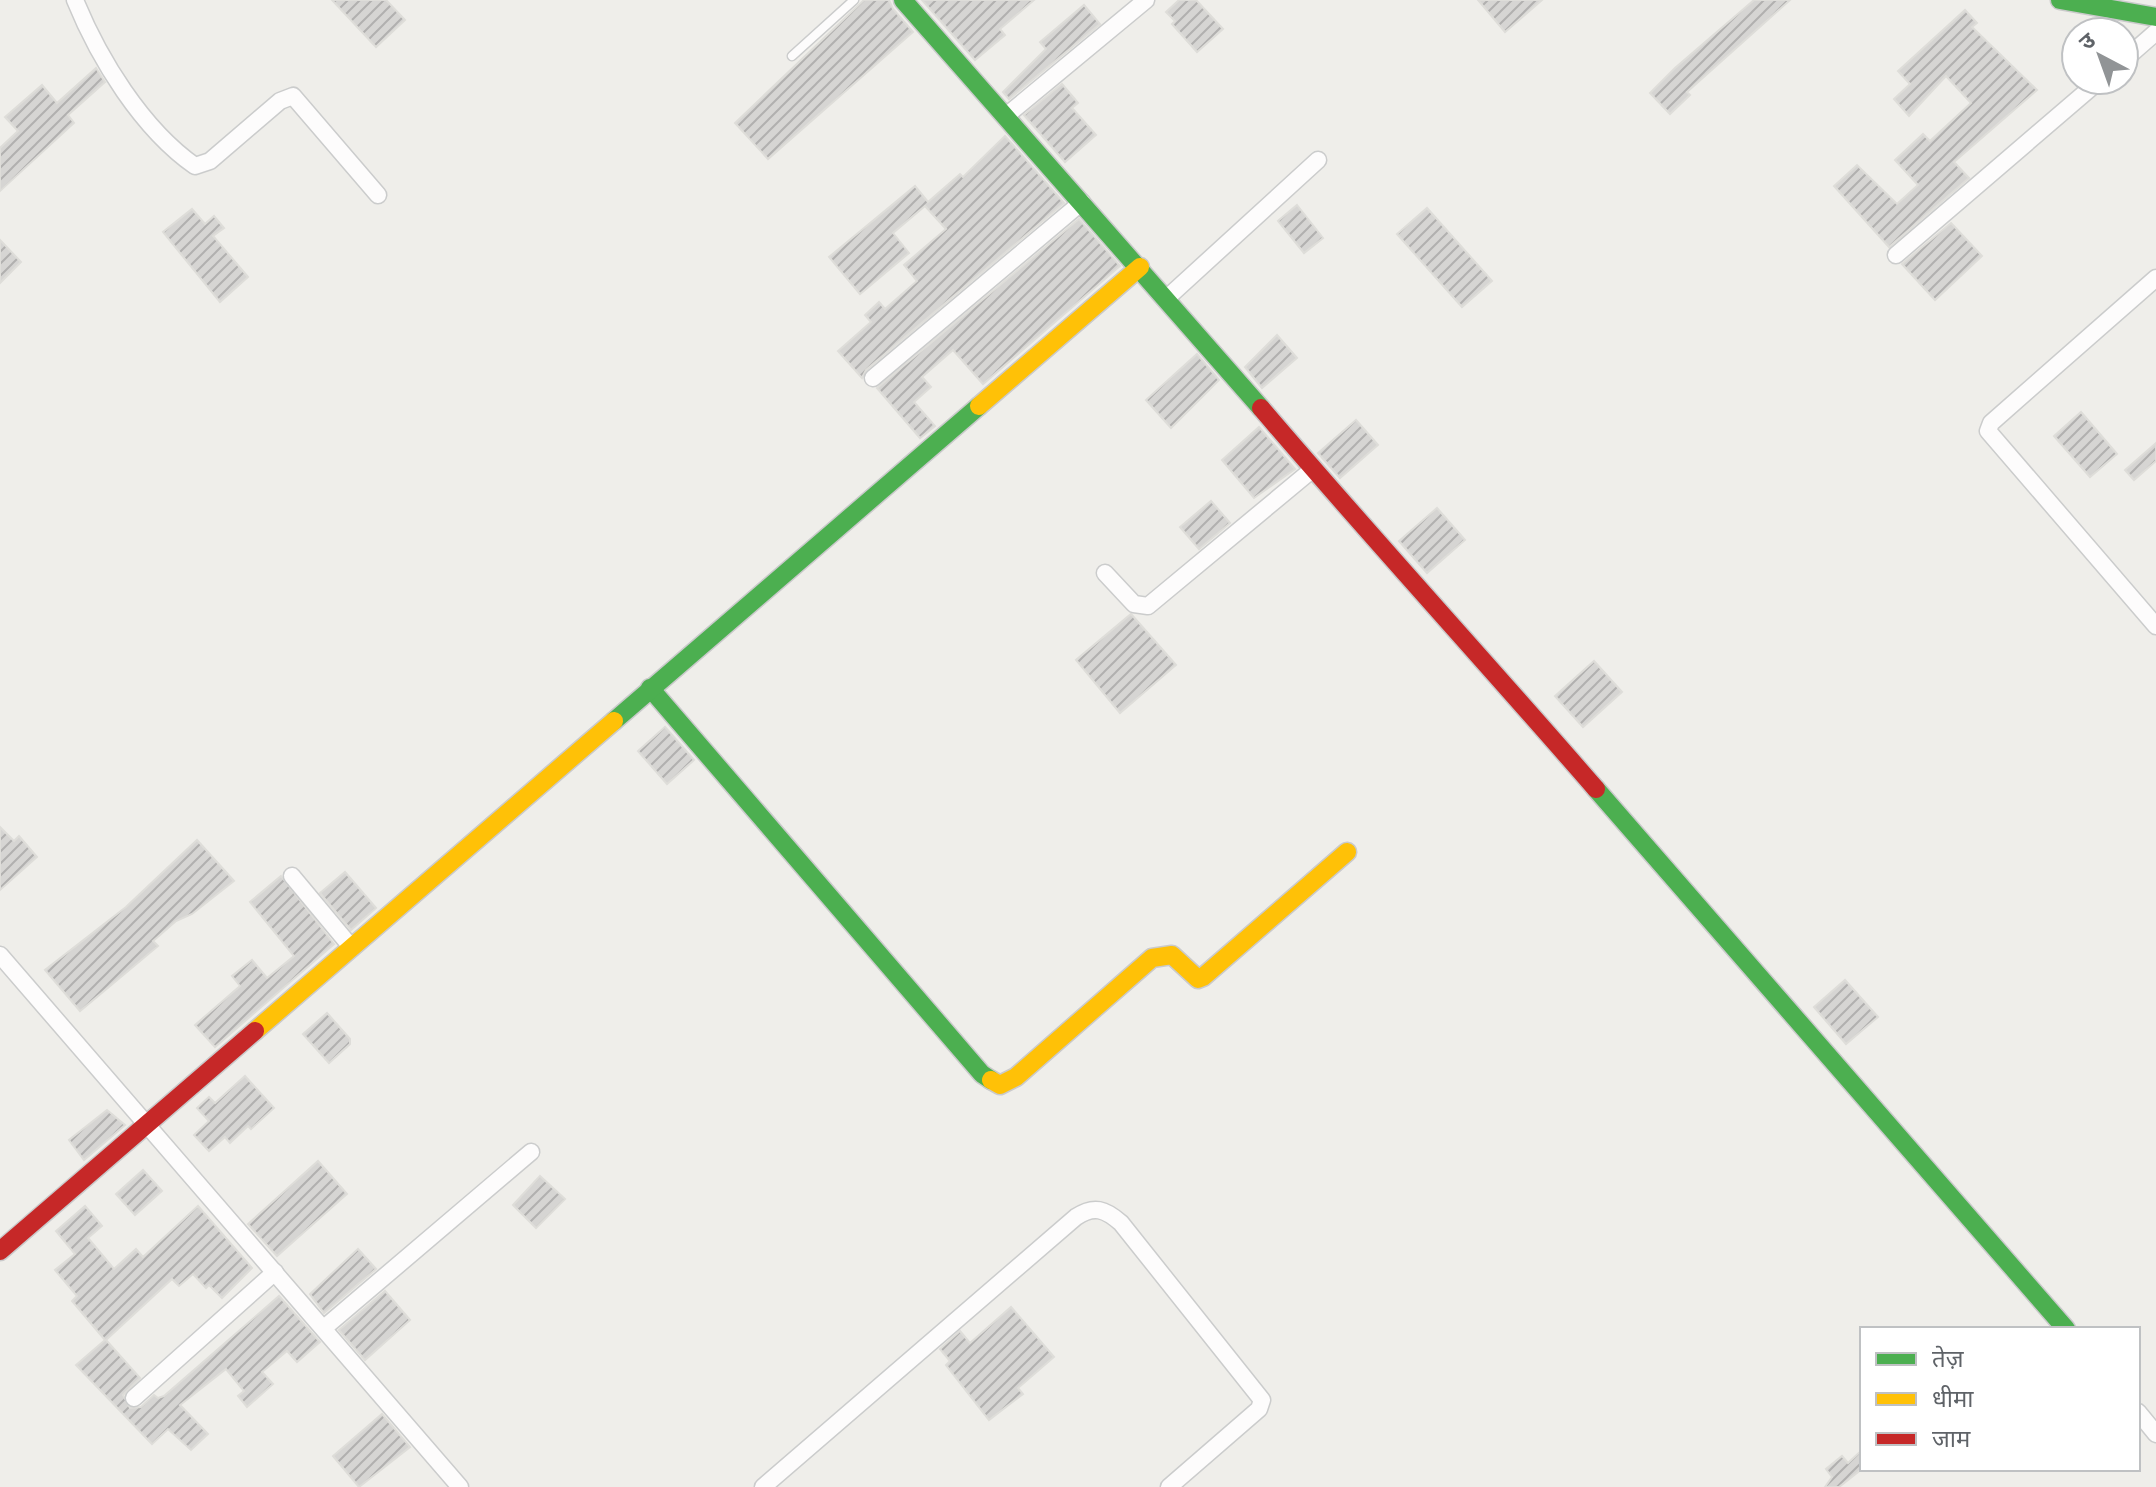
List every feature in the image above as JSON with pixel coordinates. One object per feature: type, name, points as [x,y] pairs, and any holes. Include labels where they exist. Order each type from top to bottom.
[{"type":"street","points":[[75,0],[91,39],[141,111],[195,166],[210,161],[280,101],[293,96],[378,195]]},
{"type":"street","points":[[903,0],[1140,267],[2064,1327]]},
{"type":"street","points":[[1006,116],[1146,0]]},
{"type":"street","points":[[2060,0],[2086,2],[2156,17]]},
{"type":"street","points":[[2140,46],[2156,32]]},
{"type":"street","points":[[1896,255],[2081,96]]},
{"type":"street","points":[[1167,298],[1318,160]]},
{"type":"street","points":[[873,378],[1082,202]]},
{"type":"street","points":[[0,1251],[1140,267]]},
{"type":"street","points":[[2156,278],[1988,427],[1990,435],[2156,626]]},
{"type":"street","points":[[1105,573],[1138,607],[1148,606],[1313,469]]},
{"type":"street","points":[[650,688],[982,1074],[1000,1085],[1016,1077],[1152,958],[1172,955],[1198,979],[1203,977],[1347,852]]},
{"type":"street","points":[[292,876],[352,948]]},
{"type":"street","points":[[0,955],[460,1487]]},
{"type":"street","points":[[324,1328],[531,1152]]},
{"type":"street","points":[[763,1487],[1088,1209],[1100,1209],[1121,1223],[1262,1400],[1259,1409],[1169,1487]]},
{"type":"street","points":[[134,1398],[275,1272]]},
{"type":"street","points":[[2140,1414],[2156,1434]]},
{"type":"lane","points":[[792,56],[854,0]]},
{"type":"building","points":[[332,0],[386,0],[405,20],[376,47]]},
{"type":"building","points":[[864,0],[889,0],[913,32],[768,159],[735,123]]},
{"type":"building","points":[[922,0],[1034,0],[1000,29],[1005,35],[975,60]]},
{"type":"building","points":[[1179,0],[1196,0],[1223,29],[1197,52],[1172,24],[1175,21],[1166,12]]},
{"type":"building","points":[[1478,0],[1542,0],[1505,32]]},
{"type":"building","points":[[1754,0],[1790,0],[1687,92],[1690,95],[1670,114],[1650,93]]},
{"type":"building","points":[[1084,5],[1100,24],[1009,99],[1003,92],[1046,49],[1040,42]]},
{"type":"building","points":[[1965,10],[1977,23],[1972,27],[2037,90],[1954,162],[1969,178],[1889,247],[1834,186],[1857,165],[1897,204],[1918,185],[1895,160],[1923,134],[1930,141],[1971,103],[1946,76],[1909,116],[1894,99],[1910,84],[1898,71]]},
{"type":"building","points":[[96,68],[105,82],[68,115],[74,123],[0,191],[0,148],[18,131],[5,117],[42,85],[57,103]]},
{"type":"building","points":[[1062,84],[1078,103],[1072,108],[1096,135],[1065,162],[1024,115]]},
{"type":"building","points":[[1005,136],[1064,203],[866,370],[862,378],[838,351],[871,322],[865,315],[879,302],[885,309],[917,281],[904,265],[946,229],[925,206],[893,233],[909,253],[860,294],[829,257],[915,186],[928,202],[960,174],[963,177]]},
{"type":"building","points":[[1297,205],[1323,238],[1304,253],[1278,221]]},
{"type":"building","points":[[1427,208],[1492,281],[1462,307],[1397,234]]},
{"type":"building","points":[[192,209],[205,224],[214,216],[224,228],[213,236],[248,277],[220,302],[163,232]]},
{"type":"building","points":[[1079,219],[1120,266],[983,384],[953,350],[922,377],[931,387],[914,402],[935,426],[920,438],[877,388]]},
{"type":"building","points":[[1951,223],[1982,256],[1935,300],[1902,264]]},
{"type":"building","points":[[0,240],[21,262],[0,283]]},
{"type":"building","points":[[1277,335],[1297,358],[1262,388],[1245,367]]},
{"type":"building","points":[[1197,354],[1219,380],[1171,428],[1146,400]]},
{"type":"building","points":[[2081,412],[2117,454],[2090,477],[2054,436]]},
{"type":"building","points":[[1356,420],[1378,445],[1340,478],[1318,453]]},
{"type":"building","points":[[1259,427],[1295,469],[1254,498],[1222,460]]},
{"type":"building","points":[[2156,443],[2156,461],[2134,480],[2125,470]]},
{"type":"building","points":[[1211,501],[1230,523],[1199,549],[1180,527]]},
{"type":"building","points":[[1437,508],[1465,540],[1427,573],[1399,541]]},
{"type":"building","points":[[1131,614],[1176,665],[1120,713],[1076,660]]},
{"type":"building","points":[[1594,661],[1622,692],[1583,727],[1555,696]]},
{"type":"building","points":[[665,727],[694,760],[667,784],[638,751]]},
{"type":"building","points":[[0,827],[14,841],[19,836],[37,857],[0,890]]},
{"type":"building","points":[[197,840],[234,881],[192,914],[176,921],[153,941],[158,946],[80,1011],[45,970],[126,907]]},
{"type":"building","points":[[345,872],[376,908],[351,930],[320,893]]},
{"type":"building","points":[[281,876],[334,944],[215,1047],[195,1025],[240,986],[232,976],[252,960],[267,978],[294,956],[250,902]]},
{"type":"building","points":[[1845,980],[1878,1017],[1846,1044],[1814,1007]]},
{"type":"building","points":[[327,1013],[350,1039],[350,1044],[329,1063],[303,1034]]},
{"type":"building","points":[[245,1076],[274,1108],[230,1143],[225,1137],[209,1151],[194,1135],[209,1121],[197,1108],[209,1097],[215,1103]]},
{"type":"building","points":[[107,1110],[125,1125],[84,1160],[69,1140]]},
{"type":"building","points":[[318,1161],[347,1194],[277,1256],[248,1224]]},
{"type":"building","points":[[143,1170],[162,1191],[135,1215],[116,1194]]},
{"type":"building","points":[[540,1176],[565,1199],[536,1228],[513,1205]]},
{"type":"building","points":[[85,1206],[102,1226],[88,1238],[114,1269],[136,1249],[143,1257],[198,1206],[252,1268],[222,1298],[209,1285],[206,1288],[193,1274],[179,1286],[172,1279],[106,1340],[140,1378],[123,1395],[130,1408],[141,1407],[154,1395],[158,1398],[164,1396],[279,1296],[320,1342],[297,1362],[287,1351],[262,1372],[273,1384],[247,1407],[238,1396],[244,1391],[226,1369],[180,1405],[208,1434],[191,1450],[168,1429],[152,1444],[76,1365],[105,1340],[72,1301],[77,1296],[55,1270],[75,1254],[56,1231]]},
{"type":"building","points":[[358,1249],[376,1269],[324,1313],[310,1294]]},
{"type":"building","points":[[385,1291],[410,1320],[365,1360],[339,1330]]},
{"type":"building","points":[[1011,1307],[1054,1357],[1018,1388],[1023,1394],[989,1420],[946,1365],[950,1361],[940,1349],[960,1331],[970,1343]]},
{"type":"building","points":[[382,1414],[410,1447],[359,1487],[333,1456]]},
{"type":"building","points":[[1860,1452],[1860,1471],[1839,1487],[1825,1487],[1832,1477],[1826,1469],[1842,1456],[1848,1463]]},
{"type":"traffic: fast","points":[[903,0],[1261,408]]},
{"type":"traffic: fast","points":[[2060,0],[2156,17]]},
{"type":"traffic: fast","points":[[614,721],[979,406]]},
{"type":"traffic: fast","points":[[650,688],[982,1074],[991,1080]]},
{"type":"traffic: fast","points":[[1596,789],[2064,1327]]},
{"type":"traffic: slow","points":[[979,406],[1140,267]]},
{"type":"traffic: slow","points":[[255,1031],[614,721]]},
{"type":"traffic: slow","points":[[991,1080],[1000,1085],[1016,1077],[1152,958],[1172,955],[1198,979],[1203,977],[1347,852]]},
{"type":"traffic: jam","points":[[1261,408],[1596,789]]},
{"type":"traffic: jam","points":[[0,1251],[255,1031]]}]
